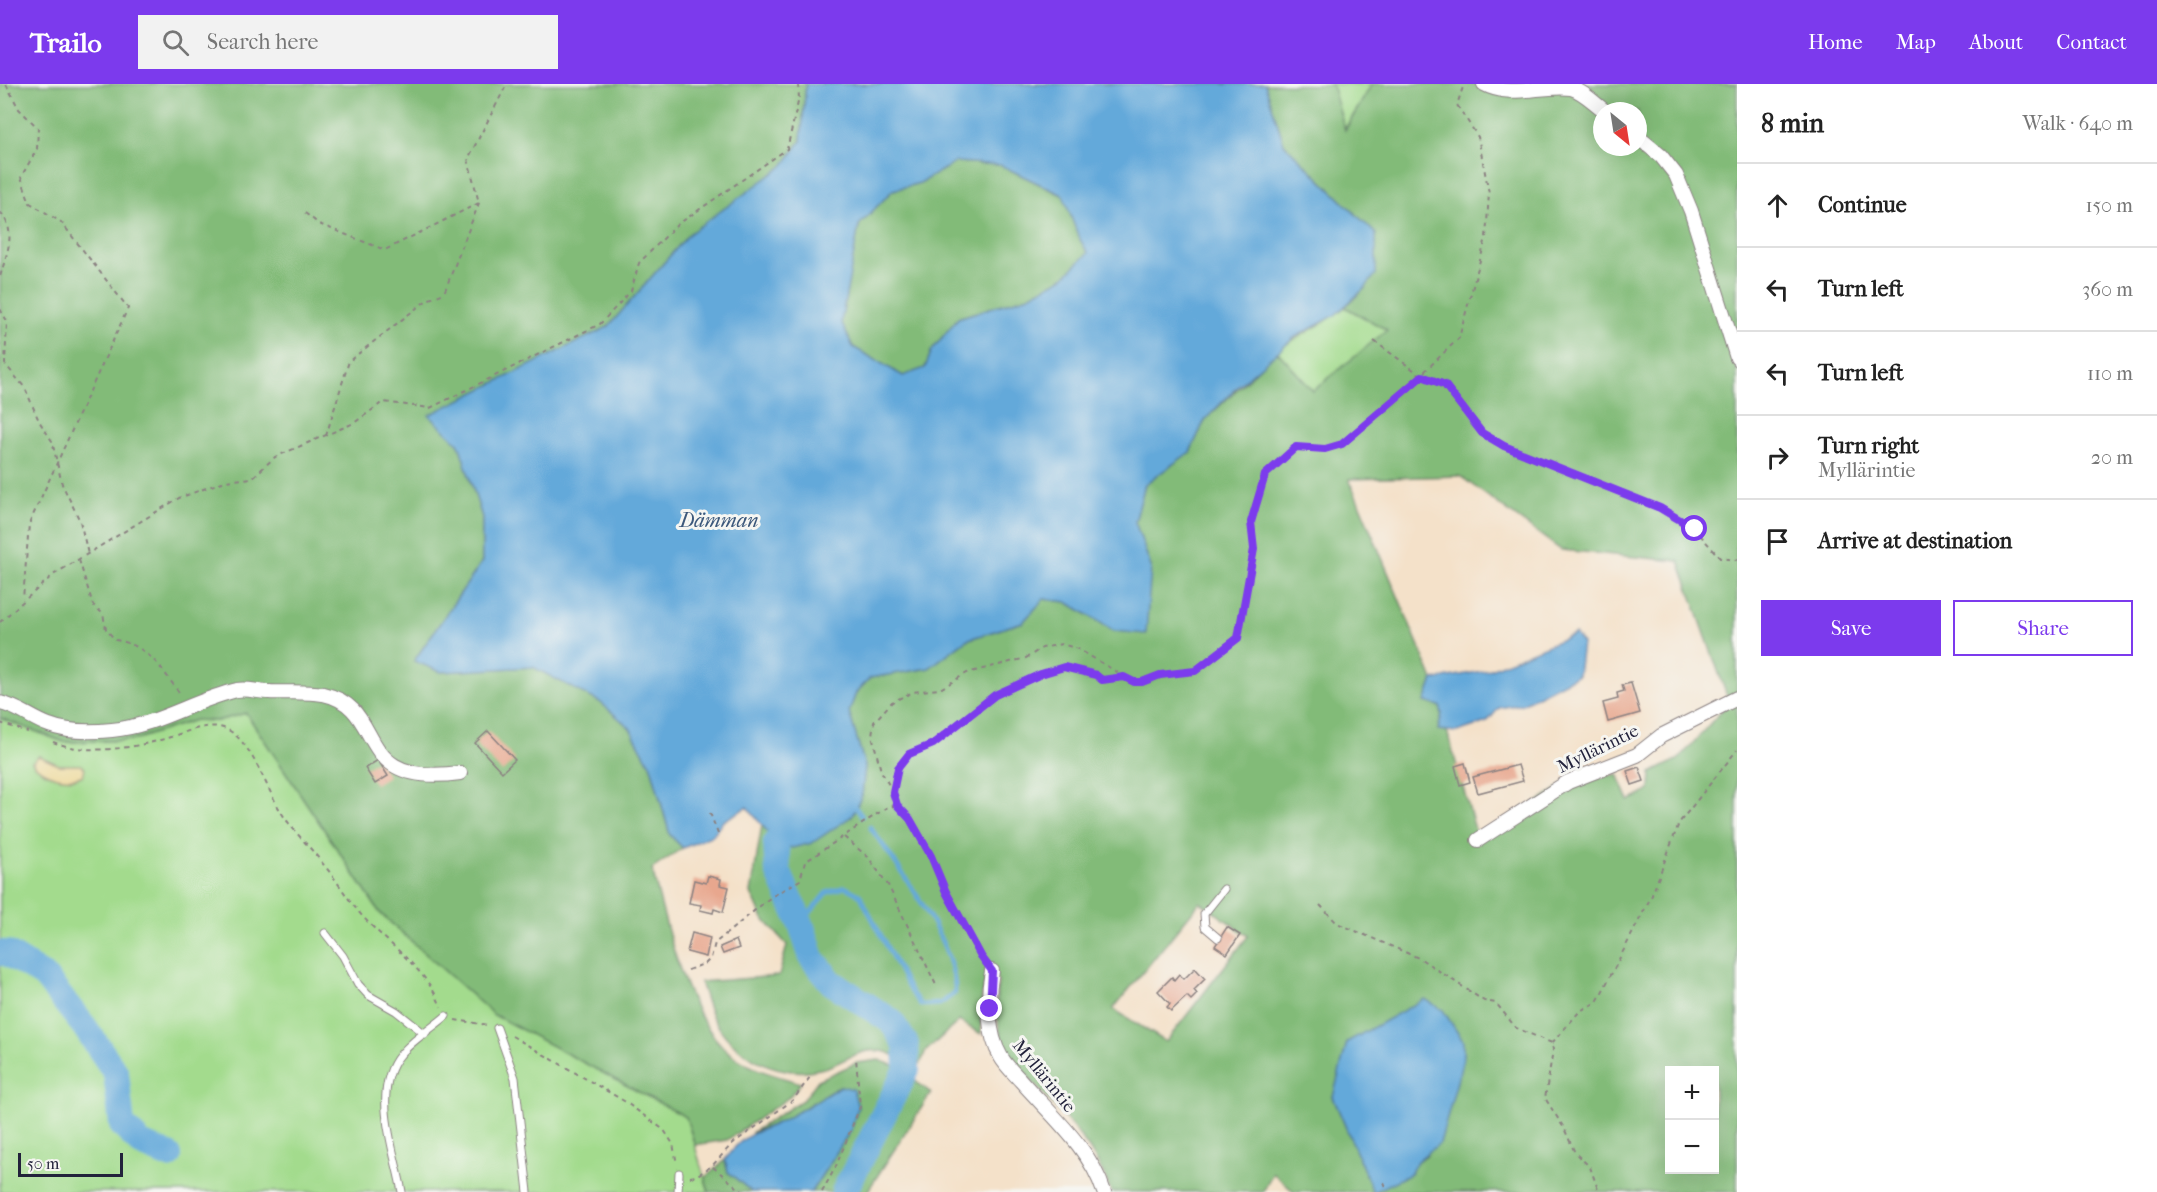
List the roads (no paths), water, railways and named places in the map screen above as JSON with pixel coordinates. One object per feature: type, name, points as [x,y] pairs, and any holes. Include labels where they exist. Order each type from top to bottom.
[{"type":"street","points":[[1484,84],[1518,90],[1551,84],[1573,88],[1593,102]]},
{"type":"street","points":[[1647,144],[1661,156],[1676,175],[1691,211],[1737,358]]},
{"type":"street","points":[[0,703],[19,708],[47,724],[65,730],[84,731],[113,730],[143,724],[188,706],[246,689],[324,694],[342,701],[353,712],[383,758],[395,768],[408,773],[438,776],[460,773]]},
{"type":"street","name":"Myllärintie","points":[[1478,840],[1568,782],[1637,755],[1671,730],[1737,698]]},
{"type":"street","name":"Myllärintie","points":[[992,971],[990,1017],[992,1036],[1001,1058],[1086,1153],[1098,1173],[1104,1192]]},
{"type":"lane","points":[[1218,938],[1205,927],[1204,914],[1224,889]]},
{"type":"lane","points":[[325,933],[343,956],[358,984],[368,995],[396,1011],[425,1034]]},
{"type":"lane","points":[[402,1192],[385,1098],[388,1079],[397,1060],[446,1016]]},
{"type":"lane","points":[[497,1028],[515,1078],[528,1192]]},
{"type":"lane","points":[[678,1192],[679,1173]]},
{"type":"water","name":"Dämman","points":[[806,84],[1265,84],[1284,144],[1376,234],[1376,274],[1365,288],[1334,316],[1295,337],[1240,384],[1205,420],[1190,452],[1145,484],[1135,522],[1151,567],[1146,634],[1114,631],[1067,602],[1044,599],[1023,622],[966,640],[929,668],[870,678],[856,693],[849,712],[865,766],[862,795],[852,816],[812,843],[792,848],[776,842],[747,807],[723,821],[713,835],[683,848],[670,835],[651,766],[630,728],[600,702],[533,667],[441,672],[414,661],[482,562],[482,517],[459,444],[429,415],[608,327],[689,234],[783,166],[801,141]],"holes":[[[956,162],[1000,165],[1063,195],[1079,238],[1088,253],[1064,277],[1029,296],[958,318],[932,350],[925,368],[903,376],[853,347],[841,322],[859,225],[893,190],[920,183]]]},
{"type":"water","points":[[1575,634],[1582,643],[1578,675],[1522,704],[1499,708],[1487,722],[1457,732],[1438,730],[1442,714],[1440,706],[1425,702],[1433,680],[1488,670]]},
{"type":"water","points":[[1424,999],[1443,1010],[1463,1041],[1463,1060],[1440,1143],[1417,1161],[1410,1174],[1373,1192],[1333,1097],[1347,1042]]},
{"type":"water","points":[[841,1086],[853,1089],[858,1107],[851,1130],[811,1192],[752,1192],[728,1172],[725,1160],[738,1144]]},
{"type":"waterway","points":[[856,808],[862,816]]},
{"type":"waterway","points":[[801,924],[826,893],[845,887],[860,895],[910,991],[921,1005],[940,1004],[955,993],[953,974],[936,930],[910,884],[870,827]]},
{"type":"waterway","points":[[776,842],[778,871],[801,924],[812,958],[831,982],[891,1021],[906,1044],[907,1069],[844,1192]]},
{"type":"waterway","points":[[0,953],[7,953],[44,976],[84,1026],[116,1073],[122,1125],[141,1144],[169,1156]]}]
